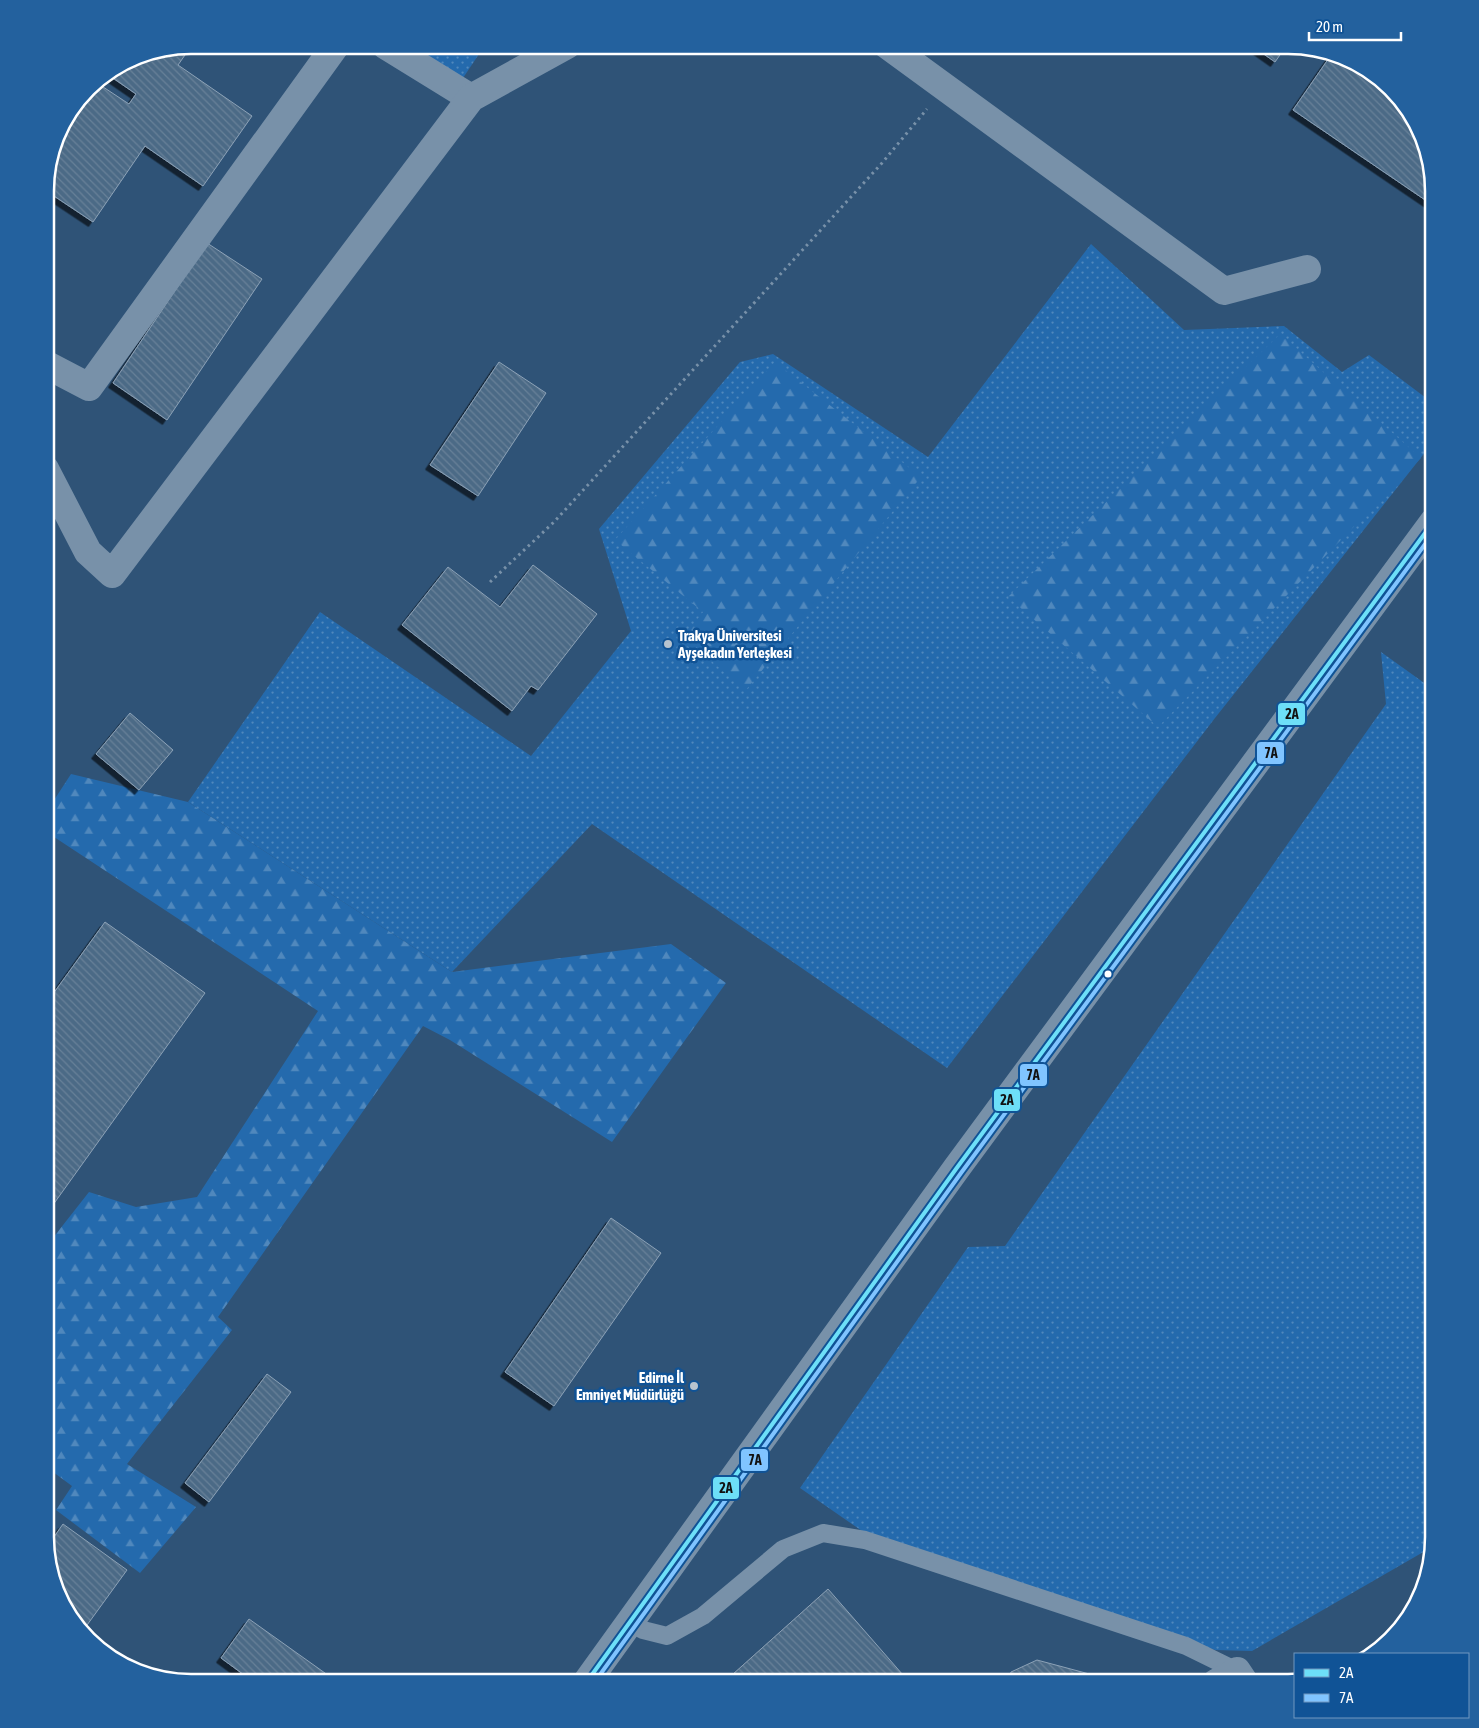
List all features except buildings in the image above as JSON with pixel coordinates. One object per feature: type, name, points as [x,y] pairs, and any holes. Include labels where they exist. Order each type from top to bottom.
[{"type":"street","points":[[54,369],[89,388],[330,54]]},
{"type":"street","points":[[400,54],[471,98]]},
{"type":"street","points":[[54,486],[88,552],[112,574],[471,98],[551,54]]},
{"type":"street","points":[[899,54],[1224,291],[1307,269]]},
{"type":"street","points":[[599,1674],[629,1623],[956,1169],[1425,533]]},
{"type":"lane","points":[[629,1623],[643,1630],[667,1636],[703,1616],[783,1549],[823,1533],[865,1540],[1186,1646],[1226,1674]]},
{"type":"path","points":[[490,582],[554,522],[882,163],[944,87]]},
{"type":"green space","points":[[424,54],[479,54],[463,78]]},
{"type":"green space","points":[[1091,244],[1184,330],[1284,326],[1342,372],[1369,355],[1425,397],[1425,452],[1215,718],[947,1068],[592,824],[452,972],[188,802],[320,612],[531,756],[631,631],[599,529],[740,362],[773,354],[928,457]]},
{"type":"green space","points":[[1280,334],[1421,458],[1158,727],[1008,597]]},
{"type":"green space","points":[[775,362],[921,477],[745,691],[684,636],[703,612],[615,540]]},
{"type":"green space","points":[[1381,652],[1425,684],[1424,1552],[1252,1651],[1215,1650],[862,1531],[800,1488],[968,1247],[1005,1246],[1386,704]]},
{"type":"green space","points":[[71,774],[188,802],[452,972],[671,944],[726,983],[612,1142],[450,1040],[423,1026],[218,1317],[232,1330],[127,1464],[196,1507],[140,1573],[56,1510],[72,1486],[54,1473],[54,1237],[89,1192],[136,1207],[197,1197],[318,1011],[54,837],[54,800]]},
{"type":"transit line","name":"2A","points":[[592,1674],[956,1169],[1425,533]]},
{"type":"transit line","name":"7A","points":[[600,1674],[961,1173],[1425,544]]},
{"type":"place","name":"Trakya Üniversitesi Ayşekadın Yerleşkesi","points":[[668,644]]},
{"type":"place","name":"Edirne İl Emniyet Müdürlüğü","points":[[694,1386]]}]
